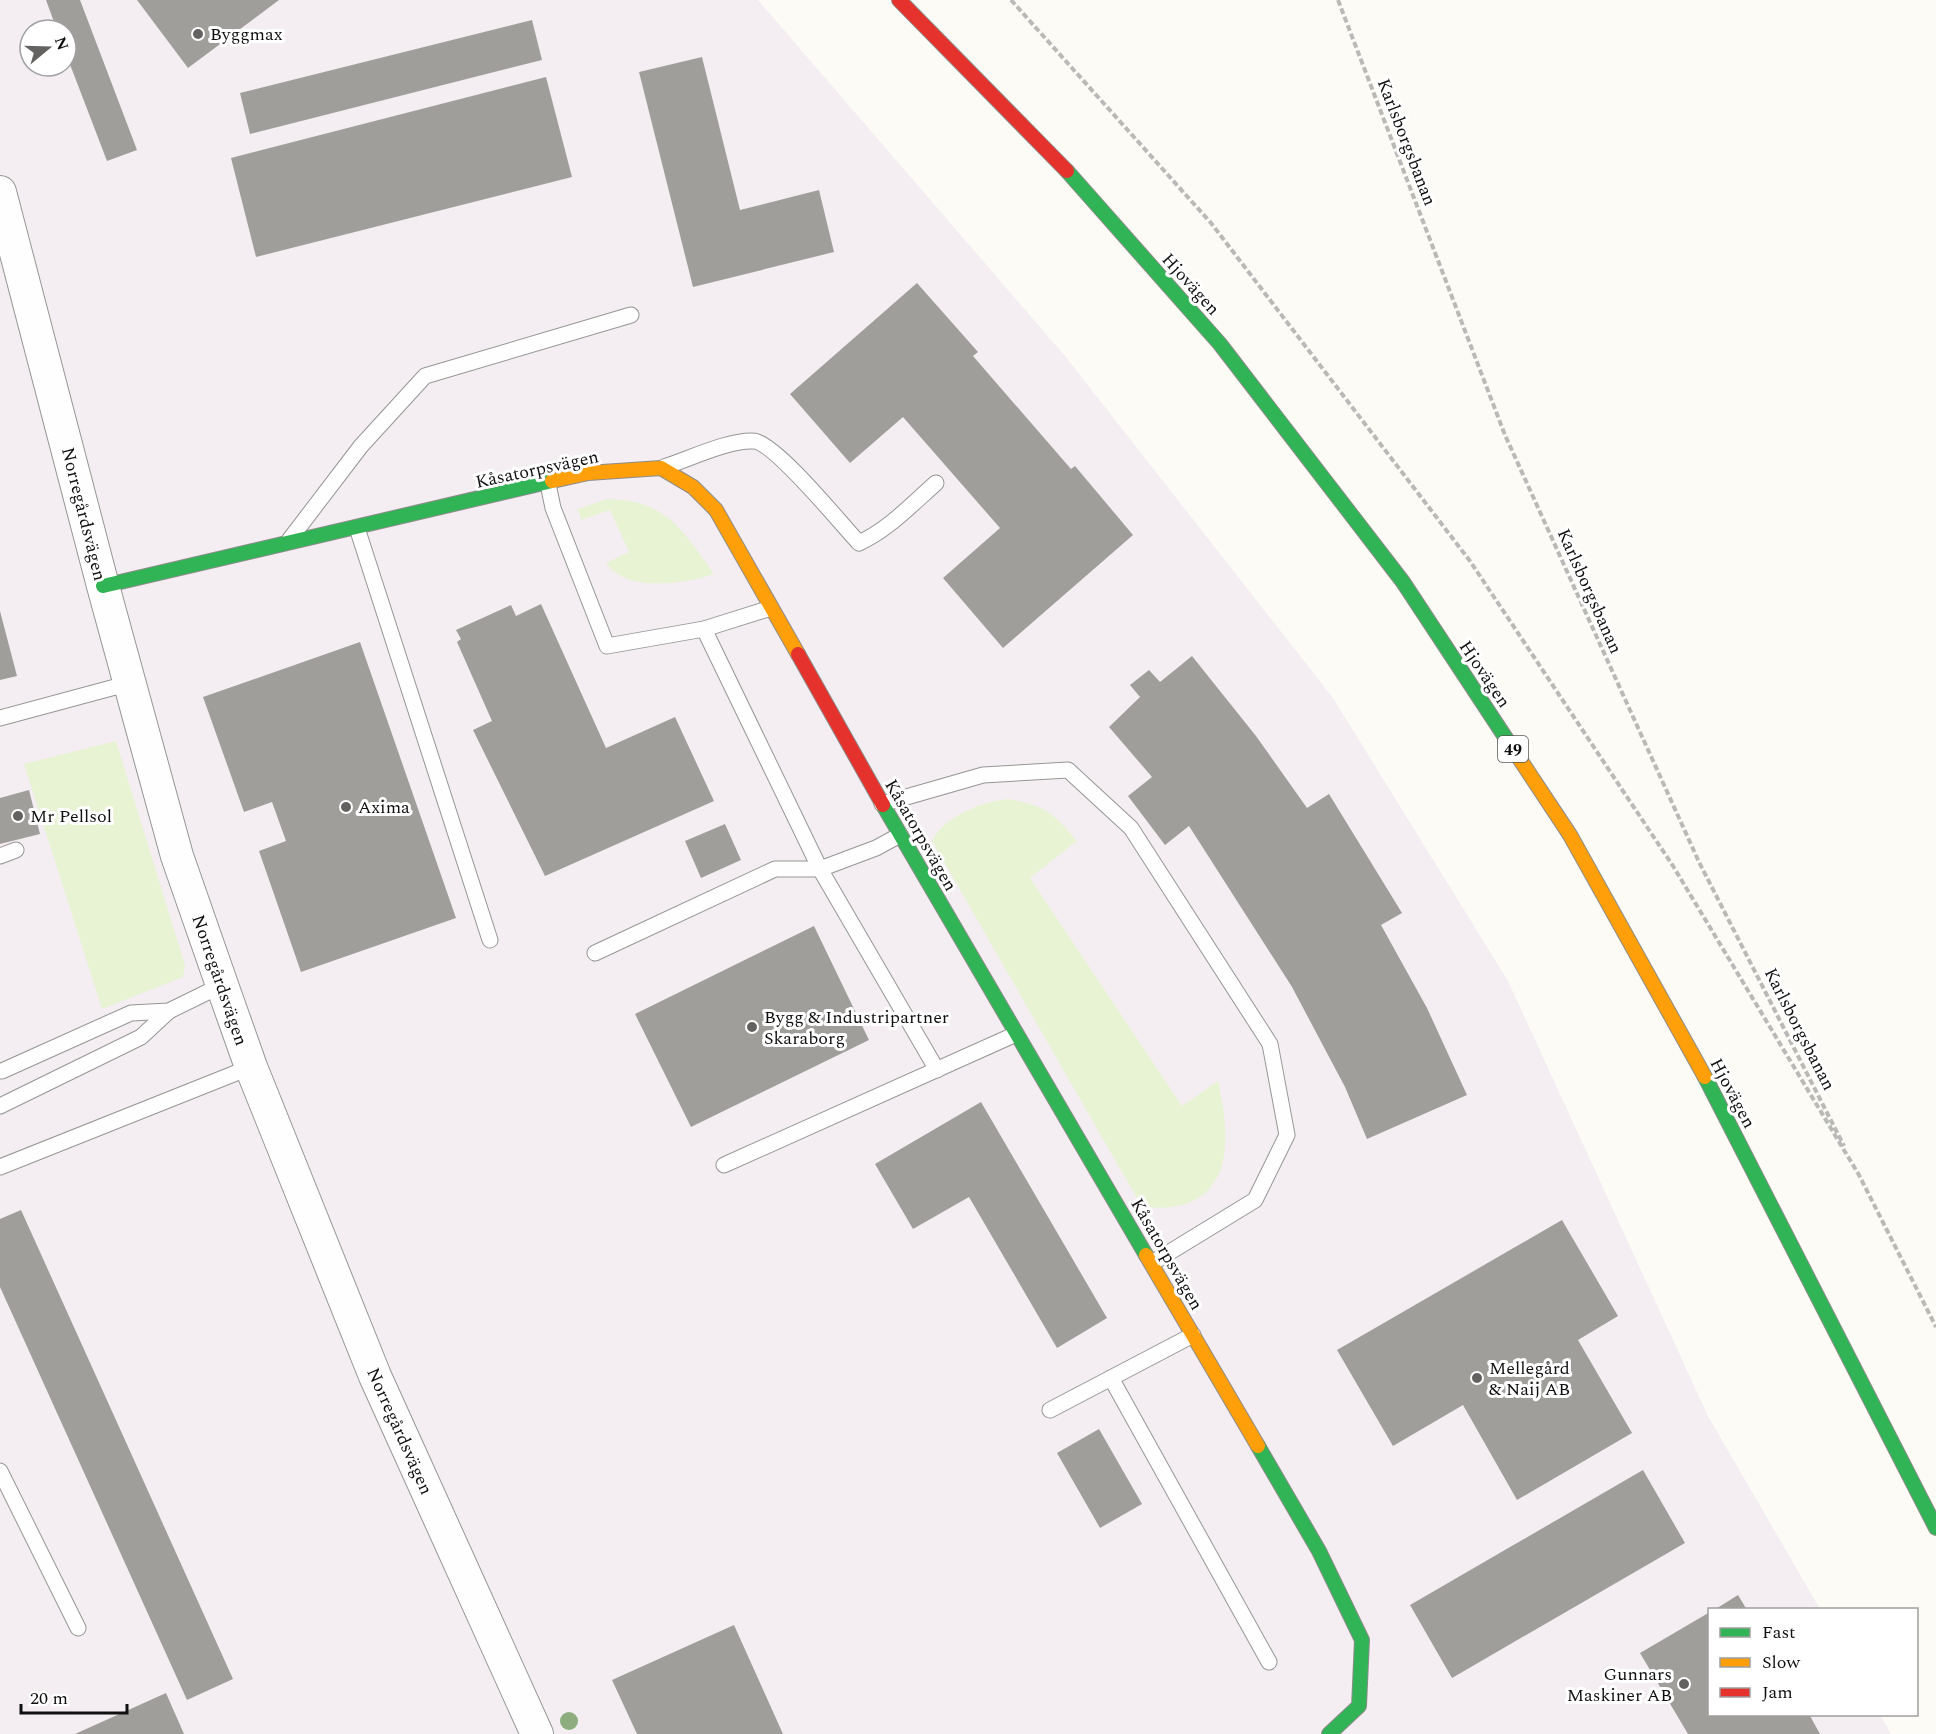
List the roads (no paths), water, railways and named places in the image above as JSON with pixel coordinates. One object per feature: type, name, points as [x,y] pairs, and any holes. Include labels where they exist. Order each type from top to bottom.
[{"type":"street","name":"Hjovägen","points":[[899,0],[1054,157],[1220,344],[1402,582],[1570,834],[1709,1084],[1936,1528]]},
{"type":"street","name":"Norregårdsvägen","points":[[0,192],[103,586],[177,856],[250,1067],[375,1376],[537,1734]]},
{"type":"street","name":"Kåsatorpsvägen","points":[[103,586],[588,473],[661,468],[693,487],[716,510],[900,836],[1319,1551],[1362,1640],[1359,1706],[1329,1734]]},
{"type":"lane","points":[[287,544],[361,446],[425,376],[631,315]]},
{"type":"lane","points":[[661,468],[735,444],[755,440],[772,449],[795,471],[859,543],[875,536],[899,518],[936,483]]},
{"type":"lane","points":[[548,484],[553,508],[607,646],[704,629],[771,608]]},
{"type":"lane","points":[[357,528],[490,940]]},
{"type":"lane","points":[[704,629],[820,869],[937,1070]]},
{"type":"lane","points":[[0,718],[130,683]]},
{"type":"lane","points":[[882,804],[983,775],[1068,770],[1131,828],[1270,1044],[1287,1135],[1255,1200],[1152,1263]]},
{"type":"lane","points":[[595,952],[775,869],[820,869],[876,848],[900,836]]},
{"type":"lane","points":[[0,856],[16,850]]},
{"type":"lane","points":[[0,1106],[141,1037],[169,1011],[222,986]]},
{"type":"lane","points":[[2,1071],[130,1013],[169,1011]]},
{"type":"lane","points":[[724,1165],[1016,1034]]},
{"type":"lane","points":[[0,1167],[250,1067]]},
{"type":"lane","points":[[1050,1410],[1193,1335]]},
{"type":"lane","points":[[1111,1378],[1269,1662]]},
{"type":"lane","points":[[0,1471],[78,1628]]},
{"type":"place","name":"Byggmax","points":[[198,34]]},
{"type":"place","name":"Axima","points":[[346,807]]},
{"type":"place","name":"Mr Pellsol","points":[[18,816]]},
{"type":"place","name":"Bygg & Industripartner Skaraborg","points":[[752,1027]]},
{"type":"place","name":"Mellegård & Naij AB","points":[[1477,1378]]},
{"type":"place","name":"Gunnars Maskiner AB","points":[[1684,1684]]}]
